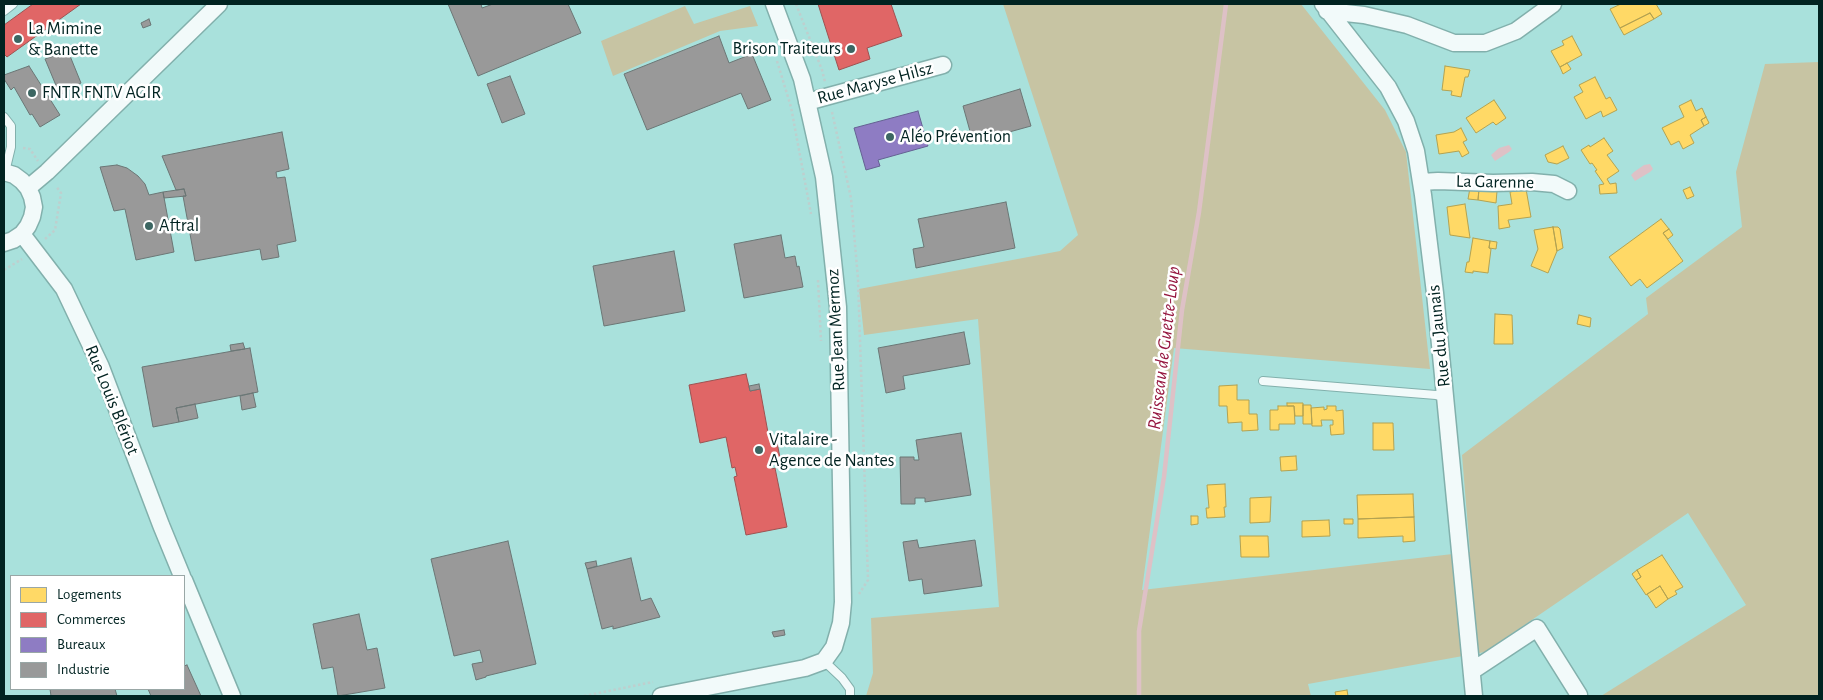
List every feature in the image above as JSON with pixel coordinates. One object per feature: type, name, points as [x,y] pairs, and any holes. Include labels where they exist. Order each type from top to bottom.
[{"type":"street","name":"Rue Jean Mermoz","points":[[774,4],[802,79],[824,177],[838,307],[843,602],[841,623],[834,647],[824,661]]},
{"type":"street","points":[[1325,7],[1407,25],[1454,43],[1485,43],[1516,31],[1553,4]]},
{"type":"street","points":[[28,188],[54,165],[214,6]]},
{"type":"street","name":"Rue du Jaunais","points":[[1325,7],[1388,88],[1406,121],[1416,151],[1435,293],[1474,696]]},
{"type":"street","name":"Rue Maryse Hilsz","points":[[807,102],[943,65]]},
{"type":"street","points":[[4,172],[14,175],[28,188],[34,207],[32,217],[22,234],[4,243]]},
{"type":"street","name":"La Garenne","points":[[1421,182],[1532,182],[1554,184],[1568,191]]},
{"type":"street","name":"Rue Louis Blériot","points":[[22,234],[64,289],[101,366],[182,575]]},
{"type":"street","points":[[185,582],[232,696]]},
{"type":"street","points":[[1472,671],[1537,628],[1579,694]]},
{"type":"street","points":[[661,696],[804,668],[824,661]]},
{"type":"lane","points":[[4,10],[13,4]]},
{"type":"lane","points":[[4,117],[11,126],[11,147],[4,172]]},
{"type":"lane","points":[[1263,381],[1446,397]]},
{"type":"lane","points":[[824,661],[842,678],[850,689],[850,696]]},
{"type":"path","points":[[775,55],[791,107],[811,216]]},
{"type":"path","points":[[11,147],[30,149],[40,163]]},
{"type":"path","points":[[817,271],[822,347]]},
{"type":"shaded area","points":[[1003,4],[1301,4],[1385,110],[1406,152],[1430,369],[1174,348],[1142,590],[1470,552],[1462,455],[1648,314],[1646,298],[1742,227],[1736,172],[1765,64],[1819,62],[1819,696],[1601,696],[1746,605],[1688,513],[1485,652],[1308,684],[1311,696],[866,696],[873,673],[871,618],[999,607],[978,319],[864,335],[859,289],[1060,251],[1078,235]]},
{"type":"shaded area","points":[[685,6],[694,24],[750,6],[758,26],[720,31],[613,76],[601,41]]},
{"type":"shaded area","points":[[1509,145],[1512,149],[1495,161],[1491,155],[1499,148]]},
{"type":"shaded area","points":[[1650,164],[1653,169],[1635,181],[1631,175],[1644,165]]},
{"type":"building: Logements","points":[[1621,4],[1656,4],[1662,14],[1654,19],[1650,13],[1620,28],[1610,9]]},
{"type":"building: Logements","points":[[1650,13],[1654,19],[1624,35],[1620,28]]},
{"type":"building: Logements","points":[[1572,36],[1582,55],[1560,67],[1551,51],[1564,45],[1562,41]]},
{"type":"building: Logements","points":[[1567,63],[1571,69],[1563,74],[1560,67]]},
{"type":"building: Logements","points":[[1445,66],[1470,70],[1468,77],[1465,77],[1461,97],[1451,95],[1452,91],[1442,90]]},
{"type":"building: Logements","points":[[1595,77],[1606,99],[1610,97],[1617,110],[1603,117],[1601,111],[1586,119],[1574,97],[1583,92],[1579,85]]},
{"type":"building: Logements","points":[[1494,100],[1506,118],[1496,125],[1493,122],[1476,133],[1466,118]]},
{"type":"building: Logements","points":[[1691,100],[1696,111],[1702,108],[1706,117],[1701,120],[1704,126],[1690,135],[1694,143],[1683,149],[1679,141],[1671,145],[1662,128],[1684,117],[1679,106]]},
{"type":"building: Logements","points":[[1706,117],[1709,123],[1704,126],[1701,120]]},
{"type":"building: Logements","points":[[1461,128],[1467,140],[1463,142],[1469,153],[1462,157],[1459,151],[1439,154],[1436,135],[1454,132]]},
{"type":"building: Logements","points":[[1604,138],[1613,151],[1607,155],[1619,171],[1607,179],[1610,184],[1616,183],[1617,193],[1600,194],[1599,185],[1604,184],[1595,171],[1597,170],[1592,163],[1590,164],[1581,150],[1589,145],[1590,147]]},
{"type":"building: Logements","points":[[1563,146],[1569,158],[1557,164],[1548,162],[1545,155]]},
{"type":"building: Logements","points":[[1690,187],[1694,196],[1687,199],[1683,190]]},
{"type":"building: Logements","points":[[1470,188],[1479,189],[1478,200],[1468,199]]},
{"type":"building: Logements","points":[[1479,189],[1497,191],[1496,203],[1478,200]]},
{"type":"building: Logements","points":[[1526,189],[1531,217],[1508,220],[1510,227],[1499,229],[1498,206],[1512,204],[1510,192]]},
{"type":"building: Logements","points":[[1465,204],[1470,238],[1450,235],[1447,207]]},
{"type":"building: Logements","points":[[1661,219],[1669,229],[1663,233],[1683,261],[1647,288],[1640,279],[1631,286],[1609,257]]},
{"type":"building: Logements","points":[[1553,227],[1560,229],[1563,248],[1557,251]]},
{"type":"building: Logements","points":[[1553,227],[1557,251],[1548,273],[1531,266],[1538,249],[1534,230]]},
{"type":"building: Logements","points":[[1669,229],[1673,235],[1668,239],[1663,233]]},
{"type":"building: Logements","points":[[1473,238],[1490,241],[1488,273],[1465,272],[1467,262],[1469,262]]},
{"type":"building: Logements","points":[[1490,241],[1497,242],[1496,249],[1489,248]]},
{"type":"building: Logements","points":[[1495,314],[1512,315],[1513,344],[1494,344]]},
{"type":"building: Logements","points":[[1579,315],[1591,318],[1590,327],[1577,324]]},
{"type":"building: Logements","points":[[1237,385],[1237,400],[1249,400],[1249,414],[1257,414],[1258,430],[1242,431],[1242,422],[1228,423],[1227,406],[1219,406],[1219,386]]},
{"type":"building: Logements","points":[[1287,403],[1303,403],[1303,416],[1295,416],[1294,406],[1287,406]]},
{"type":"building: Logements","points":[[1303,405],[1311,405],[1312,424],[1303,424]]},
{"type":"building: Logements","points":[[1278,406],[1294,406],[1295,424],[1279,424],[1279,430],[1270,430],[1270,410],[1278,410]]},
{"type":"building: Logements","points":[[1327,406],[1336,406],[1336,411],[1343,410],[1344,434],[1331,435],[1330,425],[1333,425],[1333,420],[1321,420],[1322,426],[1312,426],[1311,408],[1324,407],[1324,410],[1327,409]]},
{"type":"building: Logements","points":[[1373,423],[1393,423],[1394,450],[1373,450]]},
{"type":"building: Logements","points":[[1296,456],[1297,470],[1281,471],[1280,457]]},
{"type":"building: Logements","points":[[1225,484],[1225,517],[1207,518],[1206,508],[1209,508],[1207,485]]},
{"type":"building: Logements","points":[[1413,494],[1414,517],[1358,519],[1357,495]]},
{"type":"building: Logements","points":[[1271,497],[1270,522],[1250,523],[1250,498]]},
{"type":"building: Logements","points":[[1191,516],[1198,516],[1198,524],[1191,525]]},
{"type":"building: Logements","points":[[1414,517],[1415,541],[1403,542],[1403,536],[1358,538],[1358,519]]},
{"type":"building: Logements","points":[[1344,519],[1353,519],[1353,524],[1344,524]]},
{"type":"building: Logements","points":[[1329,520],[1330,536],[1302,537],[1302,521]]},
{"type":"building: Logements","points":[[1240,536],[1268,536],[1269,557],[1241,557]]},
{"type":"building: Logements","points":[[1662,555],[1683,587],[1675,591],[1677,594],[1668,599],[1660,586],[1646,595],[1636,580],[1641,577],[1637,570]]},
{"type":"building: Logements","points":[[1637,570],[1641,577],[1636,580],[1632,574]]},
{"type":"building: Logements","points":[[1660,586],[1668,599],[1656,608],[1647,594]]},
{"type":"building: Logements","points":[[1347,690],[1348,696],[1336,696],[1335,692]]},
{"type":"building: Commerces","name":"La Mimine & Banette","points":[[33,4],[81,4],[7,57],[4,54],[4,25]]},
{"type":"building: Commerces","points":[[818,4],[891,4],[902,36],[867,48],[870,59],[839,70]]},
{"type":"building: Commerces","points":[[746,374],[750,391],[760,389],[769,438],[776,437],[780,458],[770,460],[772,469],[775,468],[787,527],[746,535],[734,477],[737,476],[735,467],[732,468],[726,437],[700,443],[689,385]]},
{"type":"building: Bureaux","points":[[918,111],[928,146],[878,160],[880,166],[866,170],[854,128]]},
{"type":"building: Industrie","points":[[448,4],[481,4],[482,8],[493,4],[568,4],[581,33],[478,76]]},
{"type":"building: Industrie","points":[[149,19],[151,25],[143,28],[141,23]]},
{"type":"building: Industrie","points":[[719,36],[729,63],[752,54],[771,100],[748,109],[741,93],[647,130],[624,74]]},
{"type":"building: Industrie","points":[[68,51],[81,83],[60,95],[45,59]]},
{"type":"building: Industrie","name":"FNTR FNTV AGIR","points":[[29,66],[60,115],[40,127],[32,114],[30,115],[14,87],[11,90],[4,79],[4,75]]},
{"type":"building: Industrie","points":[[510,76],[525,114],[502,123],[487,84]]},
{"type":"building: Industrie","points":[[1020,89],[1031,126],[973,142],[963,106]]},
{"type":"building: Industrie","points":[[282,132],[289,169],[276,172],[277,178],[285,177],[296,241],[277,245],[279,257],[262,260],[260,249],[195,261],[183,196],[186,196],[184,189],[176,190],[162,156]]},
{"type":"building: Industrie","name":"Aftral","points":[[117,165],[127,168],[138,176],[145,184],[149,195],[163,192],[174,252],[136,260],[125,209],[114,211],[100,167]]},
{"type":"building: Industrie","points":[[184,189],[186,196],[164,198],[163,192]]},
{"type":"building: Industrie","points":[[1006,202],[1015,248],[916,268],[913,249],[924,247],[918,219]]},
{"type":"building: Industrie","points":[[781,235],[785,258],[795,256],[803,287],[744,298],[734,244]]},
{"type":"building: Industrie","points":[[674,251],[685,311],[604,326],[593,266]]},
{"type":"building: Industrie","points":[[964,332],[970,364],[903,376],[905,389],[886,393],[878,348]]},
{"type":"building: Industrie","points":[[243,343],[245,349],[231,351],[230,345]]},
{"type":"building: Industrie","points":[[250,348],[258,392],[176,408],[179,422],[153,427],[142,367]]},
{"type":"building: Industrie","points":[[759,384],[760,389],[750,391],[749,386]]},
{"type":"building: Industrie","points":[[253,393],[256,407],[242,410],[240,396]]},
{"type":"building: Industrie","points":[[195,404],[198,418],[179,422],[176,408]]},
{"type":"building: Industrie","points":[[961,433],[971,495],[925,502],[925,498],[915,498],[915,504],[901,504],[900,457],[914,457],[914,460],[919,460],[916,440]]},
{"type":"building: Industrie","points":[[917,540],[919,548],[975,540],[982,586],[924,594],[922,579],[909,581],[903,542]]},
{"type":"building: Industrie","points":[[508,541],[536,664],[476,680],[472,664],[483,662],[480,650],[454,656],[431,559]]},
{"type":"building: Industrie","points":[[631,558],[641,601],[651,598],[660,617],[613,629],[613,626],[602,629],[587,569]]},
{"type":"building: Industrie","points":[[596,561],[597,566],[587,569],[585,563]]},
{"type":"building: Industrie","points":[[359,614],[367,650],[377,648],[385,688],[338,696],[333,667],[322,669],[313,624]]},
{"type":"building: Industrie","points":[[784,630],[785,635],[774,637],[772,632]]},
{"type":"building: Industrie","points":[[187,665],[201,696],[151,696],[148,690],[185,690],[185,666]]},
{"type":"building: Industrie","points":[[50,690],[115,690],[117,696],[51,696]]},
{"type":"waterway","name":"Ruisseau de Guette-Loup","points":[[1139,696],[1139,631],[1164,477],[1182,310],[1199,212],[1226,4]]},
{"type":"place","name":"La Mimine & Banette","points":[[18,39]]},
{"type":"place","name":"Brison Traiteurs","points":[[851,49]]},
{"type":"place","name":"FNTR FNTV AGIR","points":[[32,93]]},
{"type":"place","name":"Aléo Prévention","points":[[890,137]]},
{"type":"place","name":"Aftral","points":[[149,226]]},
{"type":"place","name":"Vitalaire - Agence de Nantes","points":[[759,450]]}]
